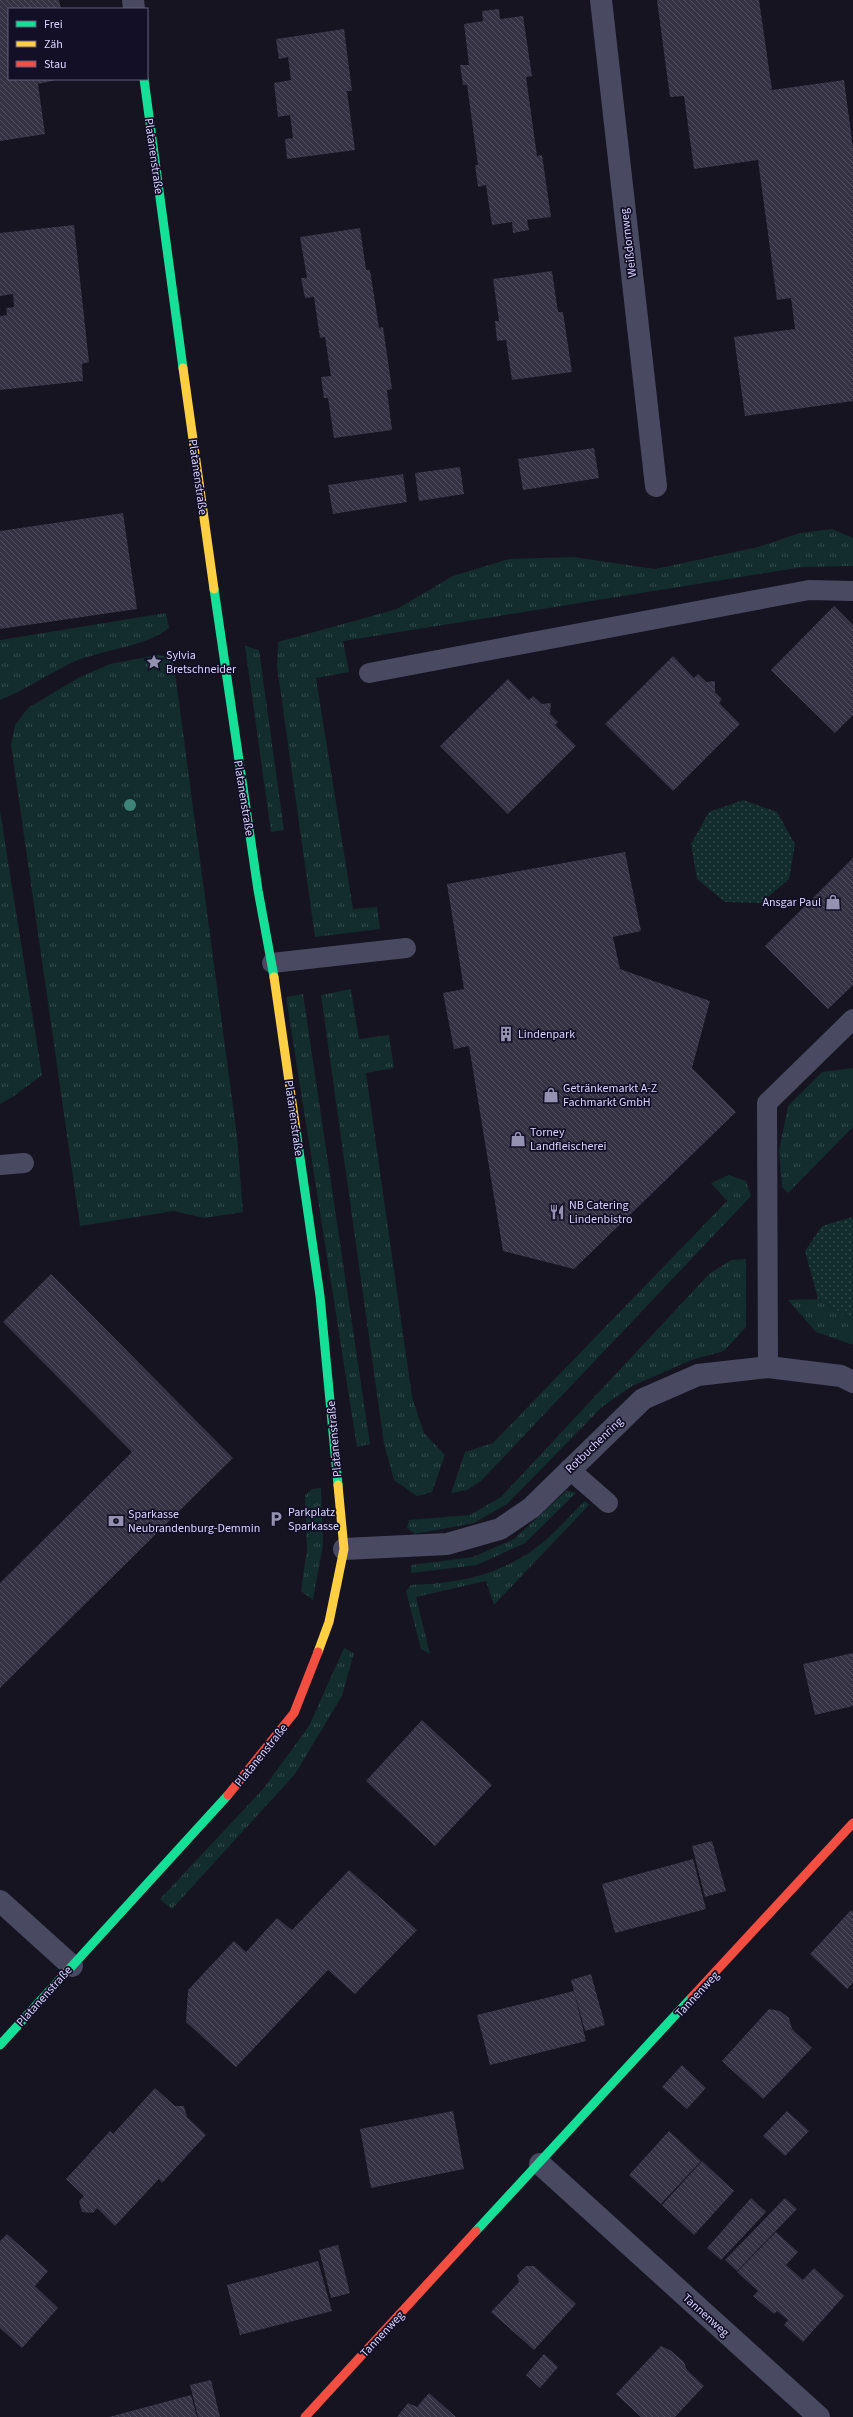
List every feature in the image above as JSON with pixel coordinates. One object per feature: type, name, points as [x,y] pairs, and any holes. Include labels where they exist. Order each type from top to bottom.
[{"type":"street","name":"Weißdornweg","points":[[601,0],[656,486]]},
{"type":"street","name":"Platanenstraße","points":[[0,2045],[222,1802],[294,1713],[329,1622],[344,1549],[320,1296],[272,962],[258,890],[220,636],[144,80]]},
{"type":"street","name":"Rotbuchenring","points":[[344,1549],[447,1544],[500,1529],[531,1508],[643,1398],[698,1375],[768,1368],[841,1376],[853,1382]]},
{"type":"street","name":"Tannenweg","points":[[305,2417],[853,1823]]},
{"type":"street","points":[[0,1901],[72,1966]]},
{"type":"street","name":"Tannenweg","points":[[540,2164],[819,2417]]},
{"type":"lane","points":[[369,673],[809,590],[853,592]]},
{"type":"lane","points":[[272,962],[406,948]]},
{"type":"lane","points":[[768,1368],[767,1103],[853,1019]]},
{"type":"lane","points":[[0,1165],[24,1163]]},
{"type":"lane","points":[[569,1469],[608,1503]]},
{"type":"green space","points":[[832,529],[853,538],[853,566],[803,567],[343,641],[349,672],[316,678],[353,909],[377,907],[380,929],[315,937],[277,666],[278,642],[397,609],[453,576],[509,559],[573,557],[655,569],[758,547],[800,533]]},
{"type":"green space","points":[[166,613],[169,628],[159,635],[135,644],[83,658],[0,700],[0,640]]},
{"type":"green space","points":[[245,646],[259,650],[284,830],[271,832]]},
{"type":"green space","points":[[157,655],[168,657],[174,665],[237,1136],[243,1212],[204,1218],[174,1211],[80,1226],[11,745],[15,725],[28,708],[78,678],[110,664]]},
{"type":"green space","points":[[743,800],[777,812],[795,844],[789,879],[761,903],[725,902],[697,879],[691,844],[709,812]]},
{"type":"green space","points":[[0,811],[42,1075],[14,1096],[0,1104]]},
{"type":"green space","points":[[351,989],[359,1039],[389,1035],[394,1068],[366,1073],[412,1397],[424,1433],[445,1455],[432,1492],[417,1496],[394,1480],[384,1444],[321,995]]},
{"type":"green space","points":[[303,994],[370,1444],[357,1447],[286,997]]},
{"type":"green space","points":[[853,1068],[853,1127],[788,1193],[782,1187],[779,1151],[788,1106],[822,1072]]},
{"type":"green space","points":[[729,1175],[746,1181],[751,1196],[481,1481],[467,1490],[451,1493],[465,1452],[493,1443],[727,1201],[711,1183]]},
{"type":"green space","points":[[853,1217],[853,1320],[818,1299],[805,1251],[822,1226]]},
{"type":"green space","points":[[746,1259],[746,1327],[724,1351],[694,1359],[632,1386],[603,1406],[507,1504],[474,1523],[415,1534],[407,1528],[409,1520],[470,1515],[501,1497],[709,1274],[731,1260]]},
{"type":"green space","points":[[818,1299],[853,1320],[853,1345],[816,1332],[788,1300]]},
{"type":"green space","points":[[321,1488],[323,1545],[313,1600],[301,1591],[307,1549],[305,1495],[312,1489]]},
{"type":"green space","points":[[567,1490],[576,1493],[525,1543],[477,1565],[411,1573],[411,1565],[473,1557],[514,1539]]},
{"type":"green space","points":[[585,1501],[589,1505],[494,1605],[486,1581],[416,1597],[430,1654],[421,1649],[406,1591],[411,1585],[460,1580],[475,1577],[504,1567],[540,1545],[554,1533]]},
{"type":"green space","points":[[344,1648],[354,1653],[342,1696],[295,1774],[172,1909],[160,1899],[263,1789],[309,1726]]},
{"type":"building","points":[[0,0],[59,0],[61,8],[8,8],[8,80],[56,80],[38,84],[45,134],[0,141]]},
{"type":"building","points":[[657,0],[759,0],[772,90],[844,80],[853,148],[853,401],[745,416],[734,337],[795,329],[791,298],[777,300],[758,160],[694,169],[684,96],[670,97]]},
{"type":"building","points":[[499,9],[500,19],[523,16],[532,76],[526,77],[537,156],[542,155],[551,217],[527,220],[529,230],[513,233],[512,222],[492,225],[486,185],[478,187],[475,165],[478,165],[467,85],[463,85],[460,65],[469,65],[464,24],[483,21],[482,11]]},
{"type":"building","points":[[344,29],[352,91],[347,91],[355,150],[287,159],[285,139],[293,138],[290,115],[278,117],[274,83],[291,80],[288,57],[279,59],[276,39]]},
{"type":"building","points":[[74,225],[89,362],[82,364],[83,381],[0,390],[0,316],[7,315],[6,308],[14,307],[13,294],[0,296],[0,233]]},
{"type":"building","points":[[360,228],[366,270],[370,270],[379,328],[383,327],[392,389],[387,390],[392,430],[334,438],[328,398],[324,398],[321,377],[331,376],[325,337],[320,338],[314,297],[305,298],[301,278],[307,278],[300,237]]},
{"type":"building","points":[[552,271],[558,312],[563,312],[572,372],[512,380],[506,340],[497,341],[495,321],[499,321],[493,279]]},
{"type":"building","points":[[594,448],[599,478],[523,490],[518,459]]},
{"type":"building","points":[[460,467],[464,494],[419,501],[415,473]]},
{"type":"building","points":[[403,474],[407,502],[333,514],[328,485]]},
{"type":"building","points":[[123,513],[137,609],[0,629],[0,531]]},
{"type":"building","points":[[834,606],[853,625],[853,715],[835,733],[771,670]]},
{"type":"building","points":[[673,656],[694,678],[698,674],[706,682],[715,681],[715,692],[722,699],[719,703],[740,724],[673,791],[605,724]]},
{"type":"building","points":[[508,679],[529,700],[533,696],[542,704],[551,703],[550,714],[558,722],[555,725],[576,746],[508,814],[440,746]]},
{"type":"building","points":[[625,852],[641,931],[613,937],[620,969],[710,1001],[692,1068],[736,1112],[574,1269],[503,1251],[469,1046],[454,1049],[443,993],[464,989],[447,884]]},
{"type":"building","points":[[853,858],[853,985],[828,1009],[765,946]]},
{"type":"building","name":"Sparkasse Neubrandenburg-Demmin","points":[[51,1274],[233,1458],[0,1688],[0,1583],[132,1452],[3,1322]]},
{"type":"building","points":[[853,1653],[853,1706],[815,1715],[803,1664]]},
{"type":"building","points":[[422,1720],[492,1785],[435,1846],[366,1781]]},
{"type":"building","points":[[712,1841],[726,1891],[705,1897],[692,1846]]},
{"type":"building","points":[[693,1859],[706,1909],[615,1933],[602,1884]]},
{"type":"building","points":[[349,1870],[417,1930],[355,1994],[328,1970],[236,2067],[186,2022],[188,1990],[234,1941],[246,1952],[277,1918],[292,1930]]},
{"type":"building","points":[[851,1910],[853,1912],[853,1983],[847,1989],[810,1954]]},
{"type":"building","points":[[591,1974],[605,2025],[585,2031],[571,1980]]},
{"type":"building","points":[[574,1991],[586,2041],[490,2065],[477,2015]]},
{"type":"building","points":[[769,2009],[780,2011],[789,2018],[792,2029],[812,2048],[763,2099],[722,2061]]},
{"type":"building","points":[[682,2065],[706,2088],[687,2109],[662,2087]]},
{"type":"building","points":[[155,2088],[175,2106],[184,2106],[187,2117],[206,2135],[162,2183],[159,2179],[115,2226],[97,2208],[93,2213],[82,2212],[79,2201],[84,2196],[66,2179],[110,2131],[113,2134]]},
{"type":"building","points":[[453,2111],[464,2169],[371,2188],[360,2129]]},
{"type":"building","points":[[787,2111],[809,2131],[785,2156],[763,2136]]},
{"type":"building","points":[[669,2131],[701,2161],[661,2204],[629,2175]]},
{"type":"building","points":[[702,2161],[734,2191],[694,2235],[662,2205]]},
{"type":"building","points":[[751,2198],[766,2212],[721,2260],[707,2248]]},
{"type":"building","points":[[785,2198],[797,2209],[737,2271],[725,2260]]},
{"type":"building","points":[[776,2232],[798,2252],[786,2265],[803,2280],[814,2268],[844,2296],[803,2342],[784,2325],[788,2320],[777,2311],[774,2314],[753,2296],[758,2291],[737,2272]]},
{"type":"building","points":[[7,2234],[48,2271],[35,2286],[58,2308],[22,2348],[0,2328],[0,2241]]},
{"type":"building","points":[[338,2245],[350,2293],[331,2298],[319,2250]]},
{"type":"building","points":[[318,2261],[332,2311],[240,2335],[227,2285]]},
{"type":"building","points":[[526,2266],[534,2266],[576,2304],[534,2350],[491,2312],[519,2282],[517,2275]]},
{"type":"building","points":[[661,2346],[670,2350],[684,2362],[687,2370],[704,2386],[675,2417],[641,2417],[616,2394]]},
{"type":"building","points":[[544,2354],[558,2367],[540,2388],[526,2375]]},
{"type":"building","points":[[211,2380],[220,2417],[198,2417],[190,2385]]},
{"type":"building","points":[[429,2393],[456,2417],[397,2417],[408,2403],[417,2407]]},
{"type":"building","points":[[191,2395],[197,2417],[109,2417]]},
{"type":"traffic: fast","points":[[144,80],[183,368]]},
{"type":"traffic: fast","points":[[214,589],[258,890],[274,977]]},
{"type":"traffic: fast","points":[[296,1130],[320,1296],[338,1485]]},
{"type":"traffic: fast","points":[[0,2045],[228,1795]]},
{"type":"traffic: fast","points":[[476,2231],[692,1997]]},
{"type":"traffic: slow","points":[[183,368],[214,589]]},
{"type":"traffic: slow","points":[[274,977],[296,1130]]},
{"type":"traffic: slow","points":[[318,1652],[329,1622],[344,1549],[338,1485]]},
{"type":"traffic: jam","points":[[228,1795],[294,1713],[318,1652]]},
{"type":"traffic: jam","points":[[692,1997],[853,1823]]},
{"type":"traffic: jam","points":[[305,2417],[476,2231]]},
{"type":"place","name":"Sylvia Bretschneider","points":[[154,662]]},
{"type":"place","name":"Ansgar Paul","points":[[833,902]]},
{"type":"place","name":"Lindenpark","points":[[506,1034]]},
{"type":"place","name":"Getränkemarkt A-Z Fachmarkt GmbH","points":[[551,1095]]},
{"type":"place","name":"Torney Landfleischerei","points":[[518,1139]]},
{"type":"place","name":"NB Catering Lindenbistro","points":[[557,1212]]},
{"type":"place","name":"Parkplatz Sparkasse","points":[[276,1519]]},
{"type":"place","name":"Sparkasse Neubrandenburg-Demmin","points":[[116,1521]]}]
